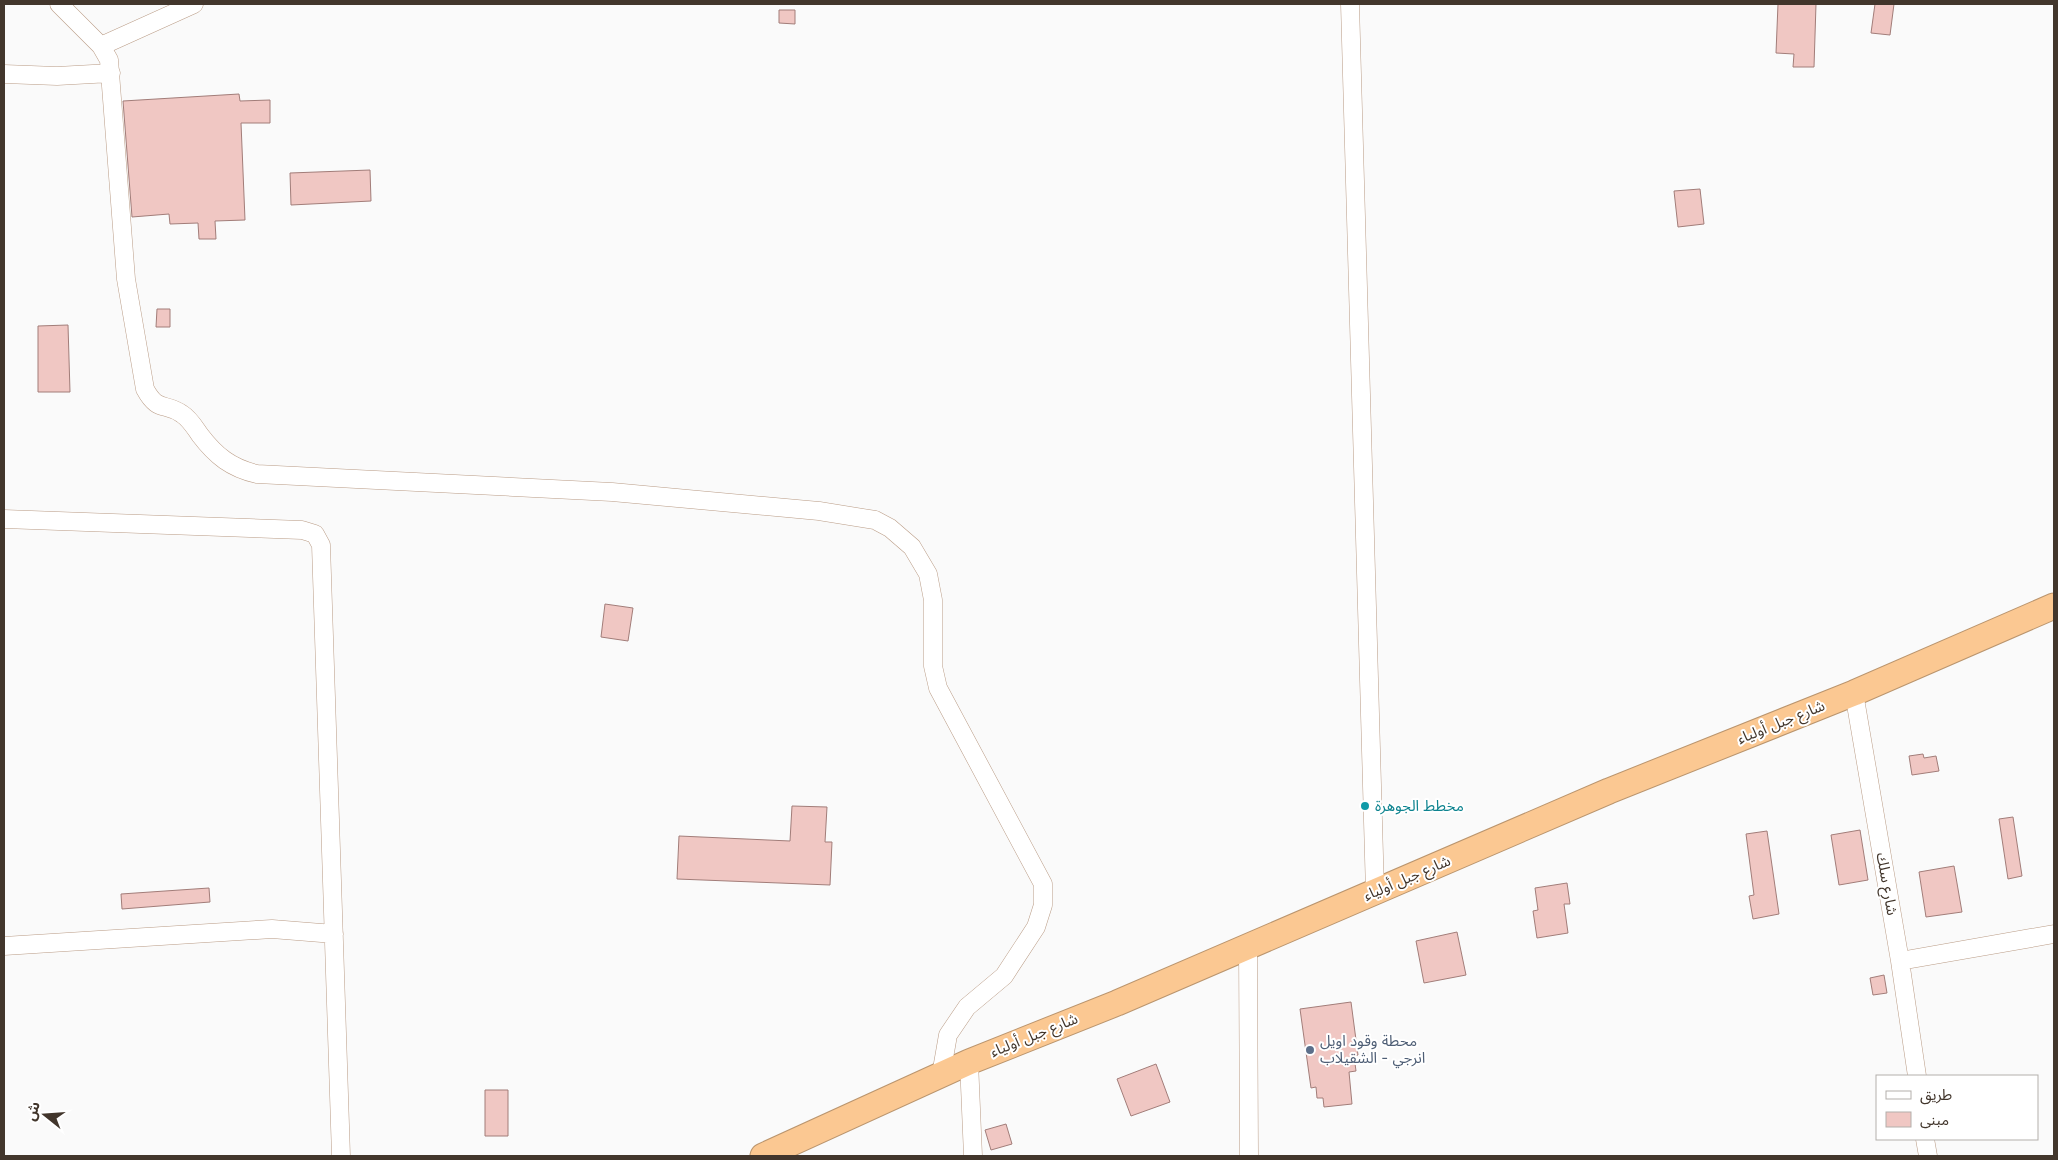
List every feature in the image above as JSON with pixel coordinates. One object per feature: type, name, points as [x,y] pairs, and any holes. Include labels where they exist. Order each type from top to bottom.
[{"type":"highway","name":"شارع جبل أولياء","points":[[764,1156],[968,1062],[1117,1003],[1248,945],[1610,791],[1854,693],[2054,606]]},
{"type":"street","points":[[59,4],[101,46],[109,60],[126,279],[145,389],[152,401],[159,406],[182,414],[213,453],[228,464],[256,474],[612,492],[819,511],[874,520],[890,528],[912,547],[928,574],[933,600],[934,666],[938,688],[1043,884],[1043,905],[1036,927],[1004,976],[967,1008],[948,1035],[941,1075]]},
{"type":"street","points":[[101,46],[194,4]]},
{"type":"street","points":[[1350,4],[1375,892]]},
{"type":"street","points":[[4,74],[57,76],[111,73]]},
{"type":"street","points":[[4,519],[302,530],[315,534],[321,545],[341,1156]]},
{"type":"street","name":"شارع سلك","points":[[1854,693],[1900,961],[1916,1075]]},
{"type":"street","points":[[4,946],[272,929],[334,934]]},
{"type":"street","points":[[1900,961],[2054,934]]},
{"type":"street","points":[[1248,945],[1249,1156]]},
{"type":"street","points":[[968,1062],[973,1156]]},
{"type":"street","points":[[1925,1140],[1928,1156]]},
{"type":"building","points":[[1778,4],[1816,4],[1814,67],[1793,67],[1794,54],[1776,53]]},
{"type":"building","points":[[1875,4],[1894,4],[1890,35],[1871,33]]},
{"type":"building","points":[[779,10],[795,10],[795,24],[779,23]]},
{"type":"building","points":[[239,94],[240,101],[270,100],[270,123],[241,123],[245,220],[215,221],[216,239],[199,239],[198,223],[170,224],[169,214],[132,217],[123,101]]},
{"type":"building","points":[[370,170],[371,201],[291,205],[290,173]]},
{"type":"building","points":[[1700,189],[1704,224],[1678,227],[1674,191]]},
{"type":"building","points":[[157,309],[170,309],[170,327],[156,327]]},
{"type":"building","points":[[68,325],[70,392],[38,392],[38,326]]},
{"type":"building","points":[[605,604],[633,608],[628,641],[601,637]]},
{"type":"building","points":[[1923,754],[1924,758],[1936,756],[1939,771],[1912,775],[1909,756]]},
{"type":"building","points":[[792,806],[827,807],[825,842],[832,842],[830,885],[677,879],[679,836],[790,841]]},
{"type":"building","points":[[2013,817],[2022,876],[2008,879],[1999,819]]},
{"type":"building","points":[[1860,830],[1868,880],[1839,885],[1831,835]]},
{"type":"building","points":[[1767,831],[1779,914],[1753,919],[1749,896],[1754,895],[1746,834]]},
{"type":"building","points":[[1954,866],[1962,912],[1926,917],[1919,872]]},
{"type":"building","points":[[1567,883],[1570,904],[1564,904],[1568,933],[1537,938],[1533,911],[1538,910],[1535,888]]},
{"type":"building","points":[[209,888],[210,902],[122,909],[121,894]]},
{"type":"building","points":[[1457,932],[1466,975],[1424,983],[1416,941]]},
{"type":"building","points":[[1884,975],[1887,993],[1873,995],[1870,978]]},
{"type":"building","points":[[1351,1002],[1358,1055],[1354,1056],[1356,1071],[1349,1072],[1352,1104],[1324,1107],[1323,1098],[1317,1098],[1316,1087],[1311,1088],[1300,1009]]},
{"type":"building","points":[[1156,1064],[1170,1102],[1131,1116],[1117,1079]]},
{"type":"building","points":[[485,1090],[508,1090],[508,1136],[485,1136]]},
{"type":"building","points":[[1006,1124],[1012,1144],[991,1150],[985,1130]]},
{"type":"place","name":"مخطط الجوهرة","points":[[1365,806]]},
{"type":"place","name":"محطة وقود اويل انرجي - الشقيلاب","points":[[1310,1050]]}]
